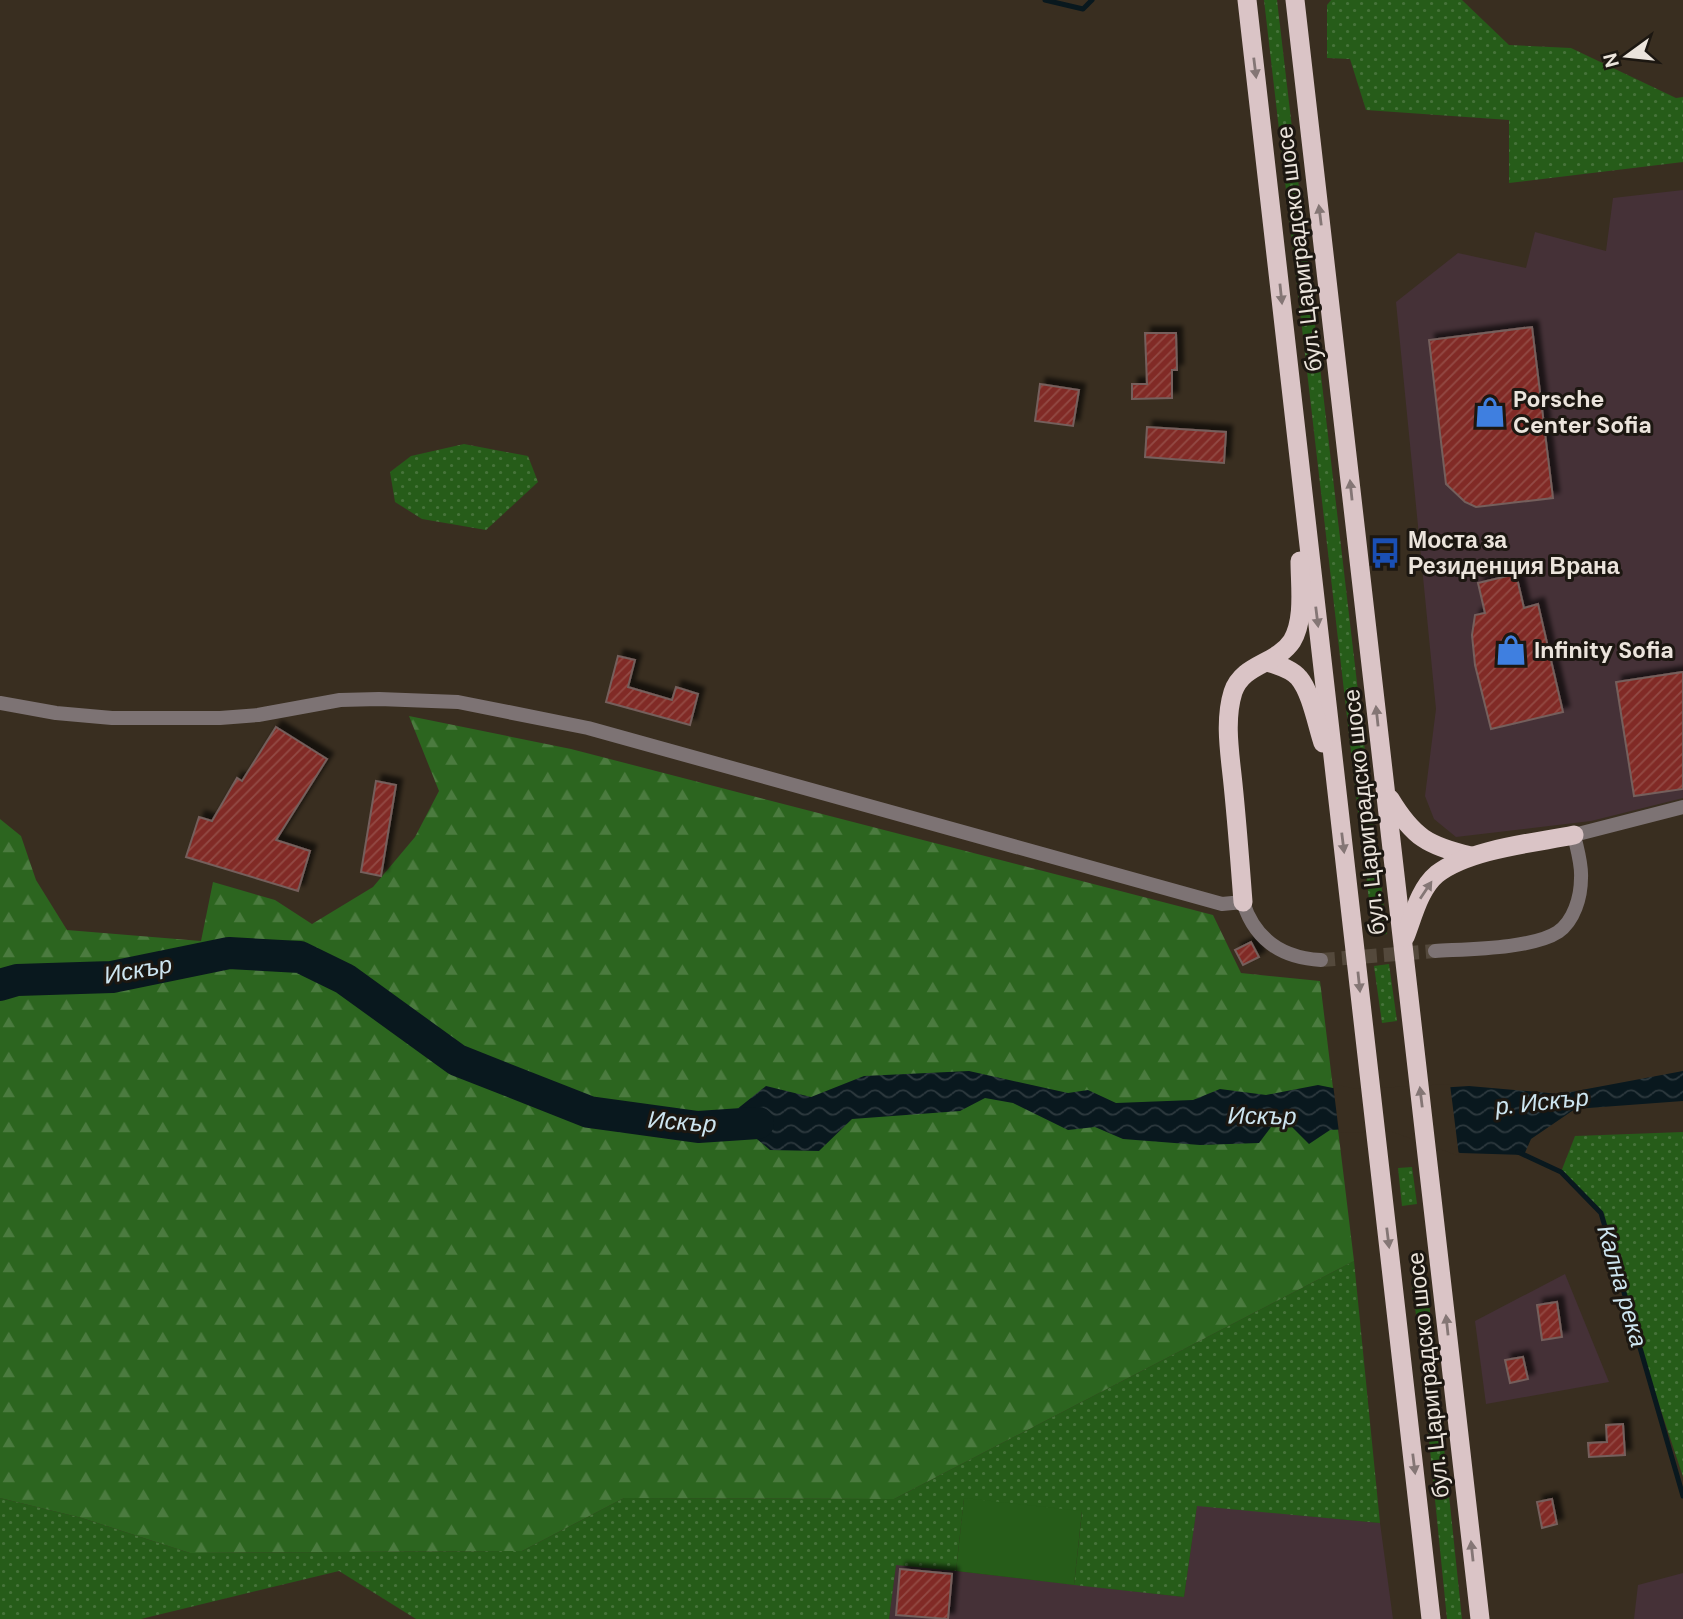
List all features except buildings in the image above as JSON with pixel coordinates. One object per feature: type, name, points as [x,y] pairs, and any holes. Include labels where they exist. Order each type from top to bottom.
[{"type":"highway","name":"бул. Цариградско шосе","points":[[1247,0],[1431,1619]]},
{"type":"highway","name":"бул. Цариградско шосе","points":[[1295,0],[1480,1619]]},
{"type":"highway","points":[[1244,902],[1229,736],[1230,704],[1239,679],[1248,670],[1268,662],[1292,641],[1299,622],[1302,490]]},
{"type":"highway","points":[[1268,662],[1291,671],[1305,688],[1336,783]]},
{"type":"highway","points":[[1386,793],[1401,818],[1419,837],[1439,849],[1471,856]]},
{"type":"highway","points":[[1403,942],[1420,896],[1437,874],[1471,856],[1574,835]]},
{"type":"street","points":[[0,703],[56,713],[112,718],[220,718],[258,716],[340,700],[458,702],[588,728],[1222,904],[1244,902],[1249,919],[1263,937],[1279,950],[1303,959],[1321,960]]},
{"type":"street","points":[[1435,951],[1515,944],[1557,933],[1567,923],[1580,893],[1581,876],[1574,835],[1683,807]]},
{"type":"shaded area","points":[[1683,190],[1683,798],[1591,821],[1456,837],[1434,819],[1425,796],[1436,709],[1396,302],[1458,253],[1526,268],[1535,232],[1606,251],[1613,198]]},
{"type":"shaded area","points":[[1565,1274],[1609,1382],[1486,1404],[1475,1321]]},
{"type":"shaded area","points":[[1197,1505],[1380,1523],[1393,1619],[889,1619],[896,1564],[1184,1597]]},
{"type":"shaded area","points":[[1683,1573],[1683,1619],[1634,1619],[1638,1585]]},
{"type":"green space","points":[[1264,0],[1277,0],[1374,828],[1360,829]]},
{"type":"green space","points":[[1331,0],[1462,0],[1509,45],[1571,48],[1676,98],[1683,97],[1683,162],[1509,183],[1509,120],[1366,110],[1350,59],[1327,58],[1327,5]]},
{"type":"green space","points":[[464,444],[528,456],[538,482],[486,530],[422,519],[395,502],[390,472],[411,456]]},
{"type":"green space","points":[[409,716],[571,749],[1213,915],[1241,973],[1320,981],[1354,1261],[894,1499],[624,1498],[522,1551],[190,1553],[82,1518],[0,1498],[0,819],[21,836],[36,880],[67,930],[201,941],[213,882],[275,900],[312,924],[373,887],[415,837],[439,791]]},
{"type":"green space","points":[[1379,864],[1387,934],[1373,936],[1365,865]]},
{"type":"green space","points":[[1389,964],[1397,1021],[1382,1023],[1374,966]]},
{"type":"green space","points":[[1683,1132],[1683,1477],[1639,1344],[1601,1213],[1561,1172],[1575,1136]]},
{"type":"green space","points":[[1412,1167],[1417,1204],[1402,1206],[1398,1168]]},
{"type":"green space","points":[[1354,1261],[1380,1523],[1197,1506],[1184,1597],[1074,1585],[1082,1512],[964,1499],[956,1571],[896,1565],[889,1619],[416,1619],[339,1571],[141,1619],[0,1619],[0,1498],[82,1518],[190,1553],[522,1551],[624,1498],[894,1499]]},
{"type":"green space","points":[[1427,1285],[1431,1320],[1417,1322],[1412,1287]]},
{"type":"green space","points":[[1441,1419],[1462,1619],[1447,1619],[1427,1420]]},
{"type":"green space","points":[[964,1498],[1082,1511],[1074,1585],[956,1571]]},
{"type":"water","name":"р. Искър","points":[[969,1071],[1068,1093],[1088,1090],[1116,1103],[1193,1100],[1220,1089],[1266,1095],[1318,1085],[1358,1093],[1469,1086],[1560,1094],[1683,1071],[1683,1101],[1575,1109],[1531,1139],[1524,1155],[1460,1153],[1391,1127],[1330,1130],[1309,1144],[1290,1125],[1274,1123],[1259,1143],[1200,1145],[1123,1139],[1095,1127],[1068,1130],[1013,1103],[985,1098],[960,1111],[852,1119],[819,1151],[770,1150],[751,1134],[716,1126],[766,1086],[811,1097],[864,1076]]},
{"type":"pier","points":[[1333,1084],[1358,1089],[1450,1084],[1459,1156],[1390,1131],[1339,1133]]},
{"type":"waterway","points":[[1045,0],[1083,9],[1092,0]]},
{"type":"waterway","name":"Искър","points":[[0,985],[17,980],[112,977],[229,953],[300,957],[345,979],[457,1060],[589,1112],[698,1127],[758,1123]]},
{"type":"waterway","name":"Кална река","points":[[1518,1152],[1561,1172],[1601,1213],[1683,1496]]},
{"type":"tunnel","points":[[1321,960],[1435,951]]},
{"type":"place","name":"Porsche Center Sofia","points":[[1490,412]]},
{"type":"place","name":"Моста за Резиденция Врана","points":[[1385,553]]},
{"type":"place","name":"Infinity Sofia","points":[[1511,650]]}]
